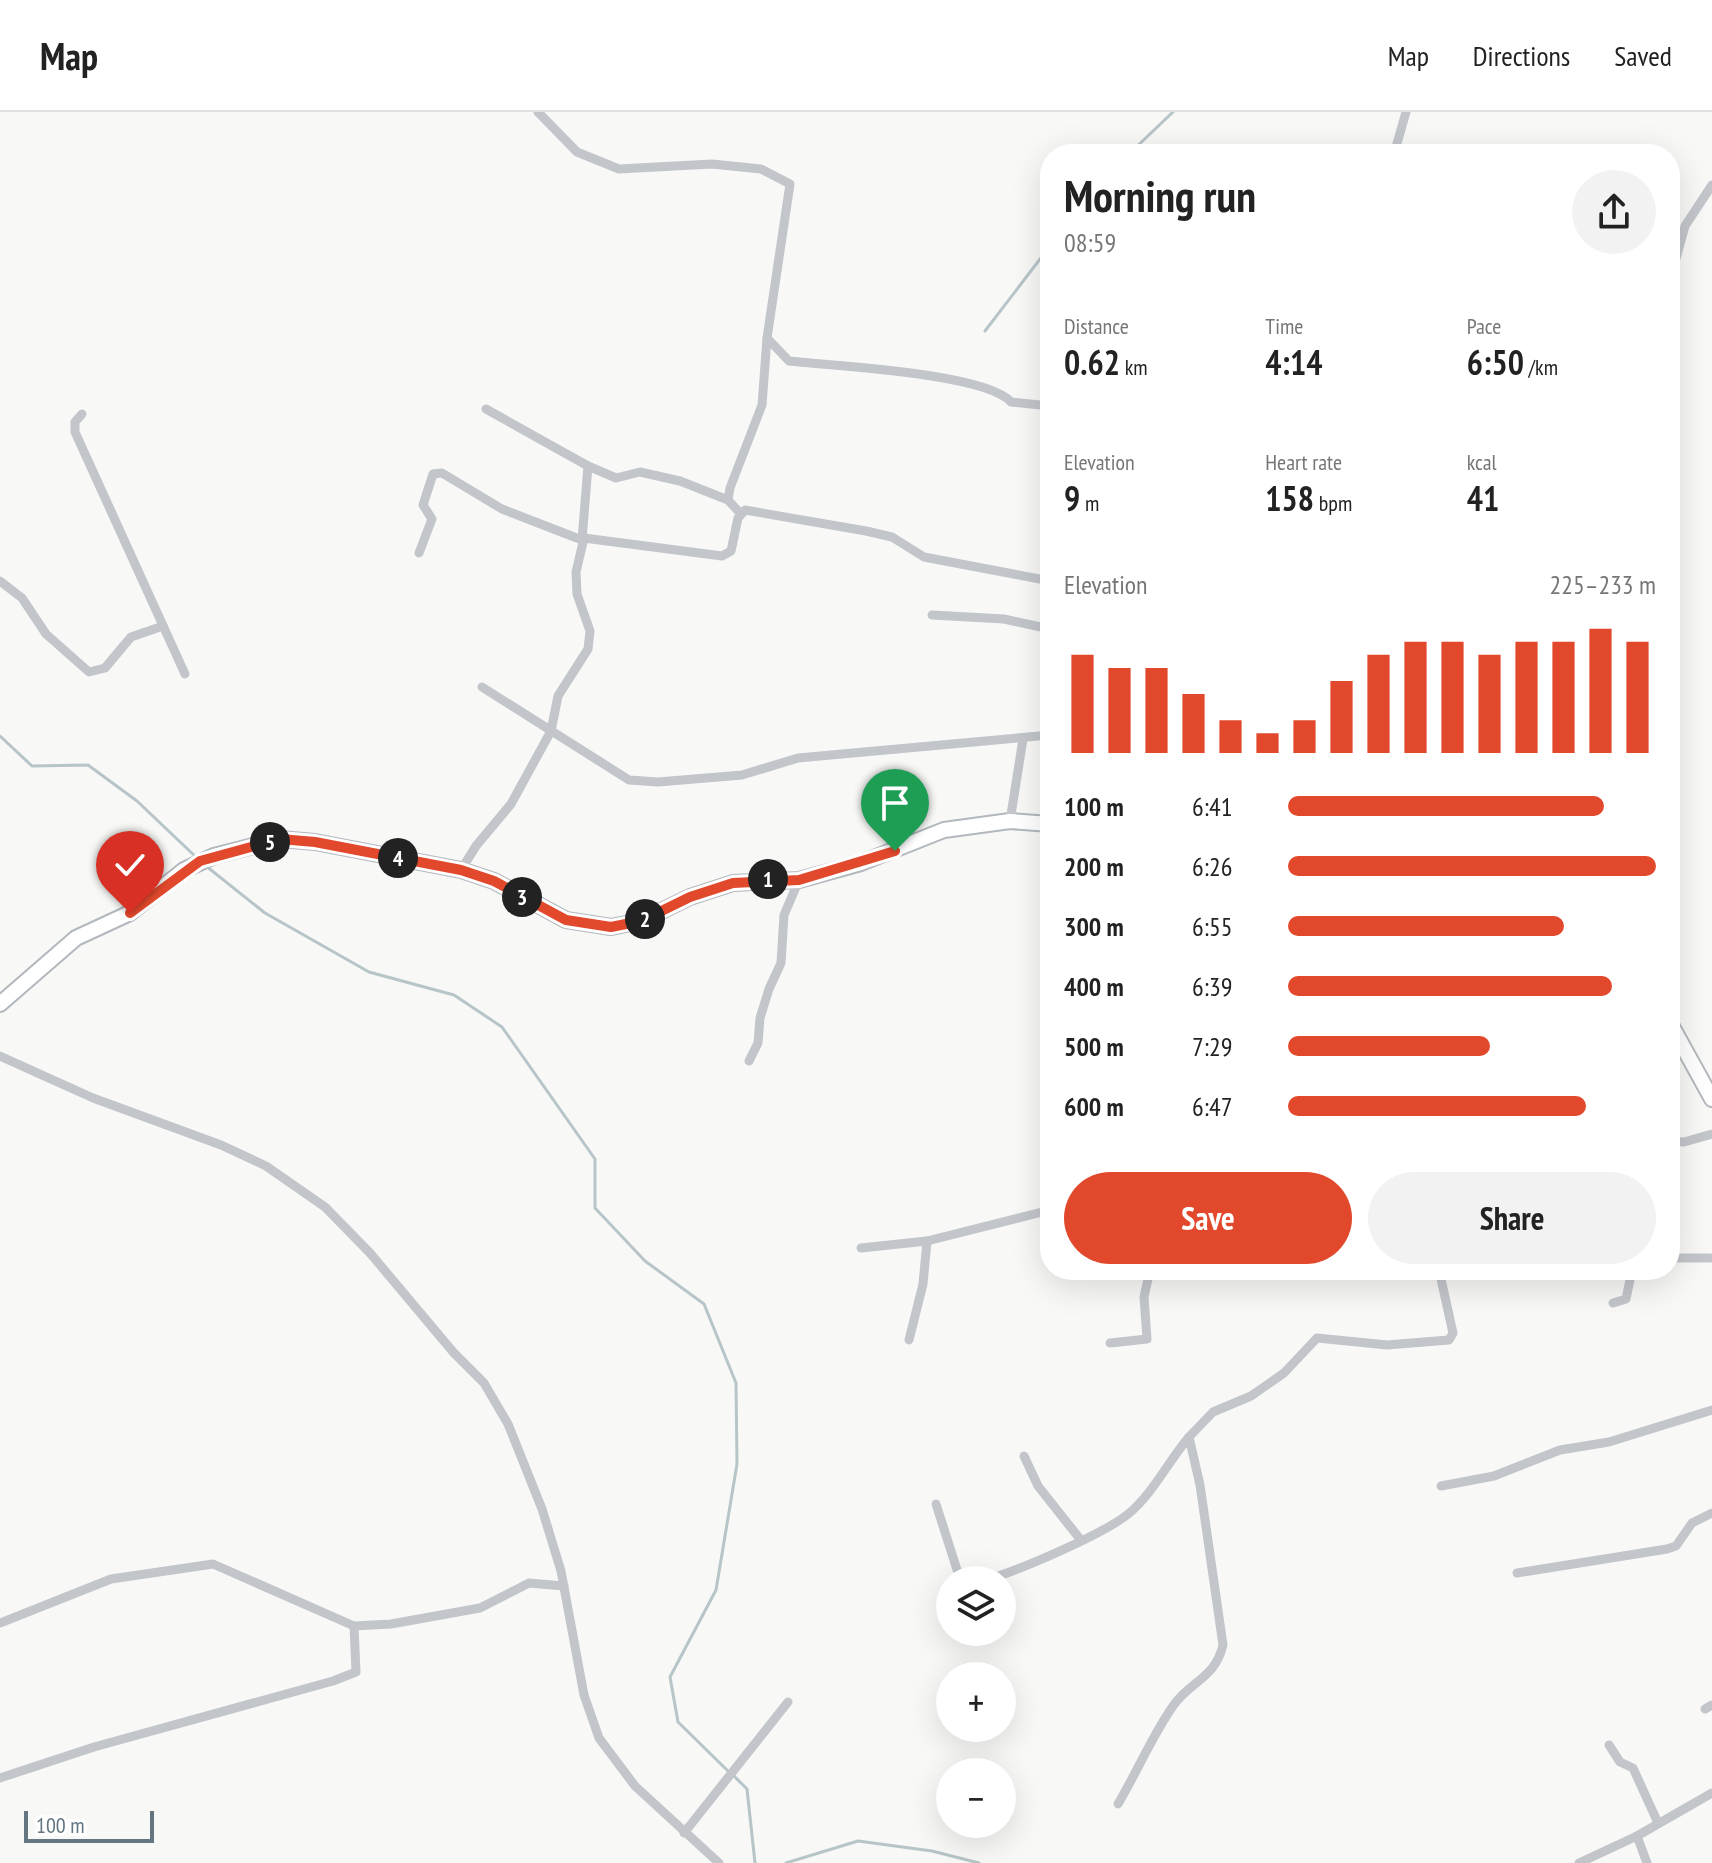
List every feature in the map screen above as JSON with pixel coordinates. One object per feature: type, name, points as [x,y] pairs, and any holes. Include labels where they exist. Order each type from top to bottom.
[{"type":"street","points":[[538,112],[577,152],[619,169],[712,164],[761,169],[790,184],[767,338],[762,405],[728,500]]},
{"type":"street","points":[[1397,144],[1406,112]]},
{"type":"street","points":[[1680,243],[1693,210],[1712,185]]},
{"type":"street","points":[[767,338],[789,361],[949,379],[1003,393],[1011,402],[1040,406]]},
{"type":"street","points":[[486,409],[588,466],[616,478],[640,472],[680,481],[728,500],[740,513]]},
{"type":"street","points":[[82,414],[75,422],[75,432],[185,674]]},
{"type":"street","points":[[461,870],[476,846],[511,804],[551,731],[558,696],[588,649],[590,631],[577,594],[576,572],[588,466]]},
{"type":"street","points":[[419,553],[432,519],[423,505],[433,474],[442,473],[502,509],[582,540]]},
{"type":"street","points":[[582,540],[589,536],[722,556],[731,551],[740,513],[745,510],[892,537],[924,557],[1040,579]]},
{"type":"street","points":[[0,581],[22,598],[46,634],[89,672],[105,668],[131,637],[163,626]]},
{"type":"street","points":[[932,615],[1004,619],[1040,627]]},
{"type":"street","points":[[482,687],[629,780],[658,782],[742,775],[798,758],[1040,736]]},
{"type":"street","points":[[1010,821],[1023,739]]},
{"type":"street","points":[[0,1004],[76,938],[130,913],[184,870],[214,856],[286,839],[461,870],[494,881],[566,920],[611,927],[641,921],[690,897],[733,883],[799,880],[861,863],[944,830],[1010,821],[1040,823]]},
{"type":"street","points":[[749,1061],[758,1043],[760,1018],[769,989],[781,963],[784,915],[799,880]]},
{"type":"street","points":[[1680,1041],[1712,1099]]},
{"type":"street","points":[[0,1056],[93,1098],[243,1154],[294,1183],[340,1220],[454,1353],[484,1383],[508,1424],[542,1509],[564,1586],[584,1695],[599,1738],[622,1772],[719,1863]]},
{"type":"street","points":[[1680,1142],[1712,1134]]},
{"type":"street","points":[[861,1248],[927,1241],[1040,1213]]},
{"type":"street","points":[[909,1340],[923,1284],[927,1241]]},
{"type":"street","points":[[1680,1258],[1712,1258]]},
{"type":"street","points":[[1110,1343],[1147,1339],[1144,1297],[1148,1280]]},
{"type":"street","points":[[1016,1566],[1080,1539],[1126,1515],[1158,1482],[1189,1437],[1213,1412],[1251,1396],[1284,1373],[1317,1338],[1387,1345],[1449,1340],[1453,1333],[1441,1280]]},
{"type":"street","points":[[1613,1303],[1626,1299],[1630,1280]]},
{"type":"street","points":[[1441,1486],[1494,1476],[1560,1450],[1609,1442],[1712,1410]]},
{"type":"street","points":[[1118,1804],[1175,1702],[1199,1684],[1219,1661],[1223,1645],[1220,1601],[1189,1437]]},
{"type":"street","points":[[1024,1456],[1038,1486],[1080,1539]]},
{"type":"street","points":[[936,1504],[956,1566]]},
{"type":"street","points":[[1517,1573],[1667,1549],[1676,1546],[1692,1523],[1712,1513]]},
{"type":"street","points":[[0,1623],[111,1579],[213,1564],[354,1626],[391,1624],[480,1608],[529,1583],[564,1586]]},
{"type":"street","points":[[0,1778],[94,1747],[345,1677],[356,1672],[354,1626]]},
{"type":"street","points":[[684,1833],[788,1702]]},
{"type":"street","points":[[1609,1745],[1620,1762],[1633,1768],[1658,1823]]},
{"type":"street","points":[[1579,1863],[1637,1836],[1712,1793]]},
{"type":"street","points":[[1637,1836],[1647,1863]]},
{"type":"waterway","points":[[1139,144],[1173,112]]},
{"type":"waterway","points":[[985,331],[1040,259]]},
{"type":"waterway","points":[[0,736],[32,766],[88,765],[137,801],[198,859]]},
{"type":"waterway","points":[[206,866],[265,913],[369,972],[454,995],[502,1027],[595,1159],[595,1208],[645,1261],[704,1304],[736,1383],[737,1464],[716,1590],[670,1677],[678,1722],[728,1771]]},
{"type":"waterway","points":[[734,1776],[747,1789],[755,1863]]},
{"type":"waterway","points":[[786,1863],[858,1841],[932,1851],[979,1863]]},
{"type":"route","points":[[130,913],[200,861],[280,839],[315,842],[461,870],[494,881],[566,920],[611,927],[641,921],[690,897],[733,883],[763,879],[799,880],[895,851]]}]
